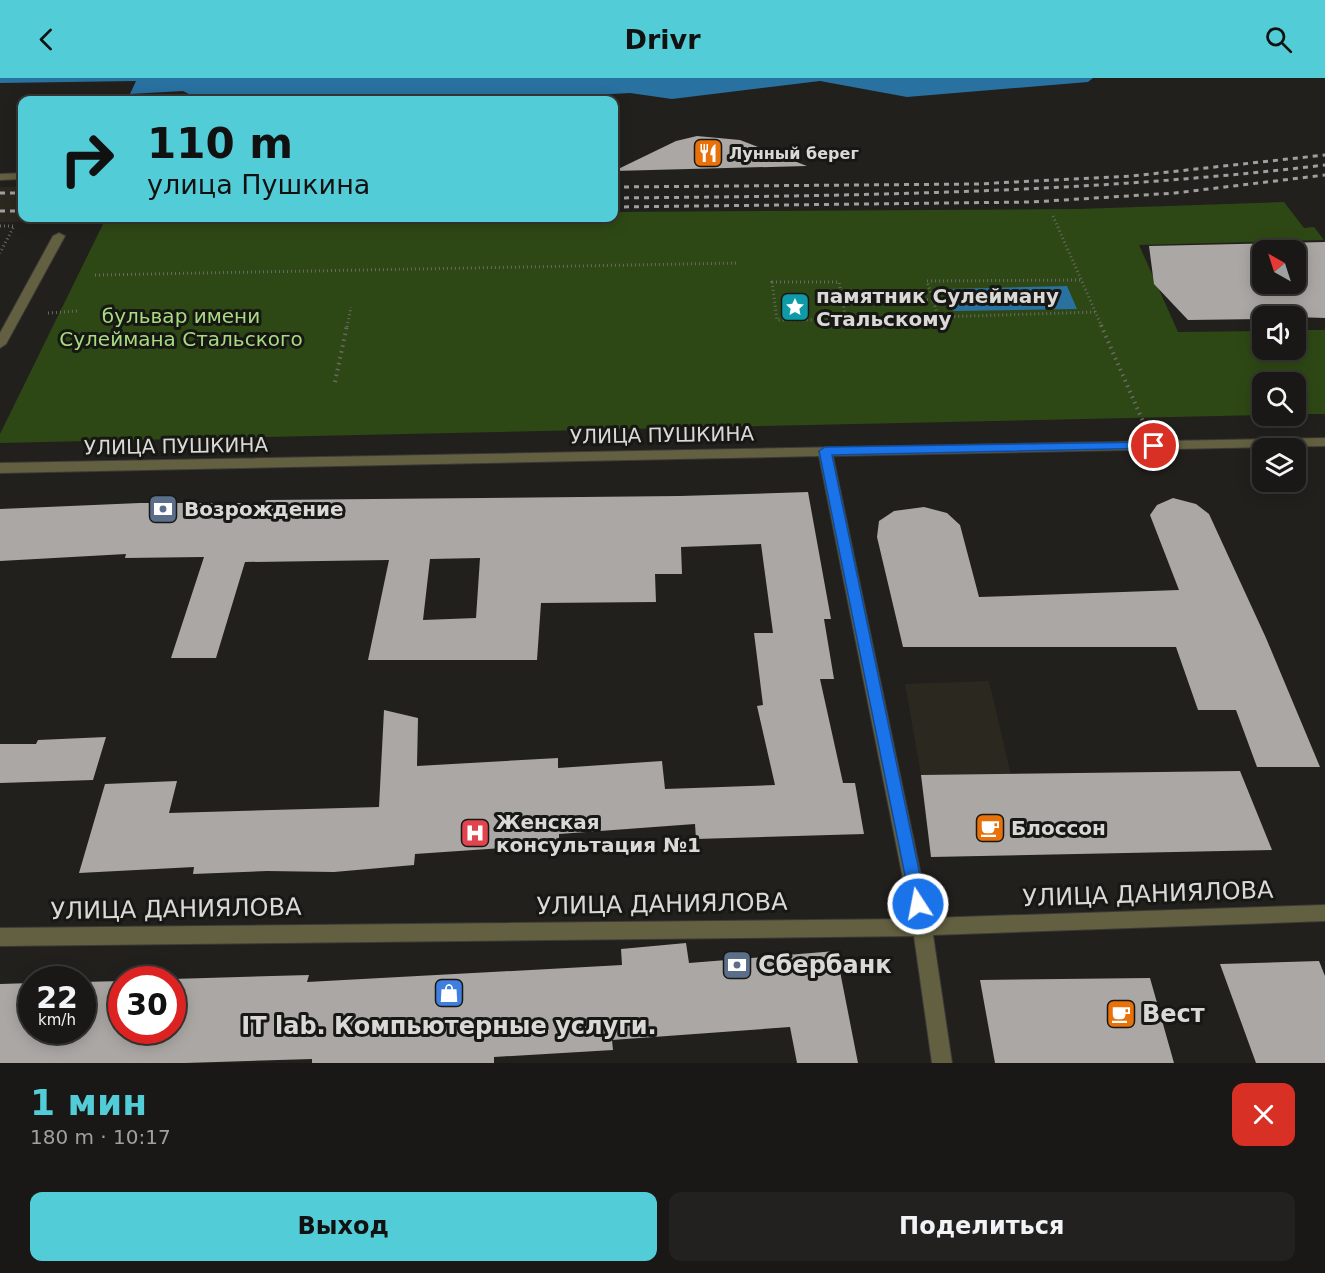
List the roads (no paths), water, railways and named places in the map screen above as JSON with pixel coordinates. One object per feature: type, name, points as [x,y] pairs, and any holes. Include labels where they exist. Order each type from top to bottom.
[{"type":"street","points":[[0,177],[18,176]]},
{"type":"street","points":[[0,344],[59,236]]},
{"type":"street","name":"УЛИЦА ПУШКИНА","points":[[0,468],[1325,442]]},
{"type":"street","points":[[825,451],[922,927],[942,1063]]},
{"type":"street","name":"УЛИЦА ДАНИЯЛОВА","points":[[0,937],[922,927],[1325,913]]},
{"type":"water","points":[[0,78],[1093,78],[1088,82],[907,97],[820,81],[672,99],[630,93],[575,96],[193,96],[183,91],[130,94],[136,81],[0,83]]},
{"type":"water","points":[[1067,286],[1077,309],[953,311],[946,289]]},
{"type":"railway","points":[[618,187],[977,184],[1132,176],[1325,155]]},
{"type":"railway","points":[[618,198],[881,194],[1059,187],[1148,182],[1325,165]]},
{"type":"railway","points":[[618,207],[1031,202],[1175,193],[1325,175]]},
{"type":"railway","points":[[0,193],[18,193]]},
{"type":"railway","points":[[0,211],[18,211]]},
{"type":"place","name":"Лунный берег","points":[[708,153]]},
{"type":"place","name":"памятник Сулейману Стальскому","points":[[795,307]]},
{"type":"place","name":"Возрождение","points":[[163,509]]},
{"type":"place","name":"Блоссон","points":[[990,828]]},
{"type":"place","name":"Женская консультация №1","points":[[475,833]]},
{"type":"place","name":"Сбербанк","points":[[737,965]]},
{"type":"place","name":"IT lab. Компьютерные услуги.","points":[[449,993]]},
{"type":"place","name":"Вест","points":[[1121,1014]]},
{"type":"park label","name":"бульвар имени Сулеймана Стальского","points":[[181,328]]}]
